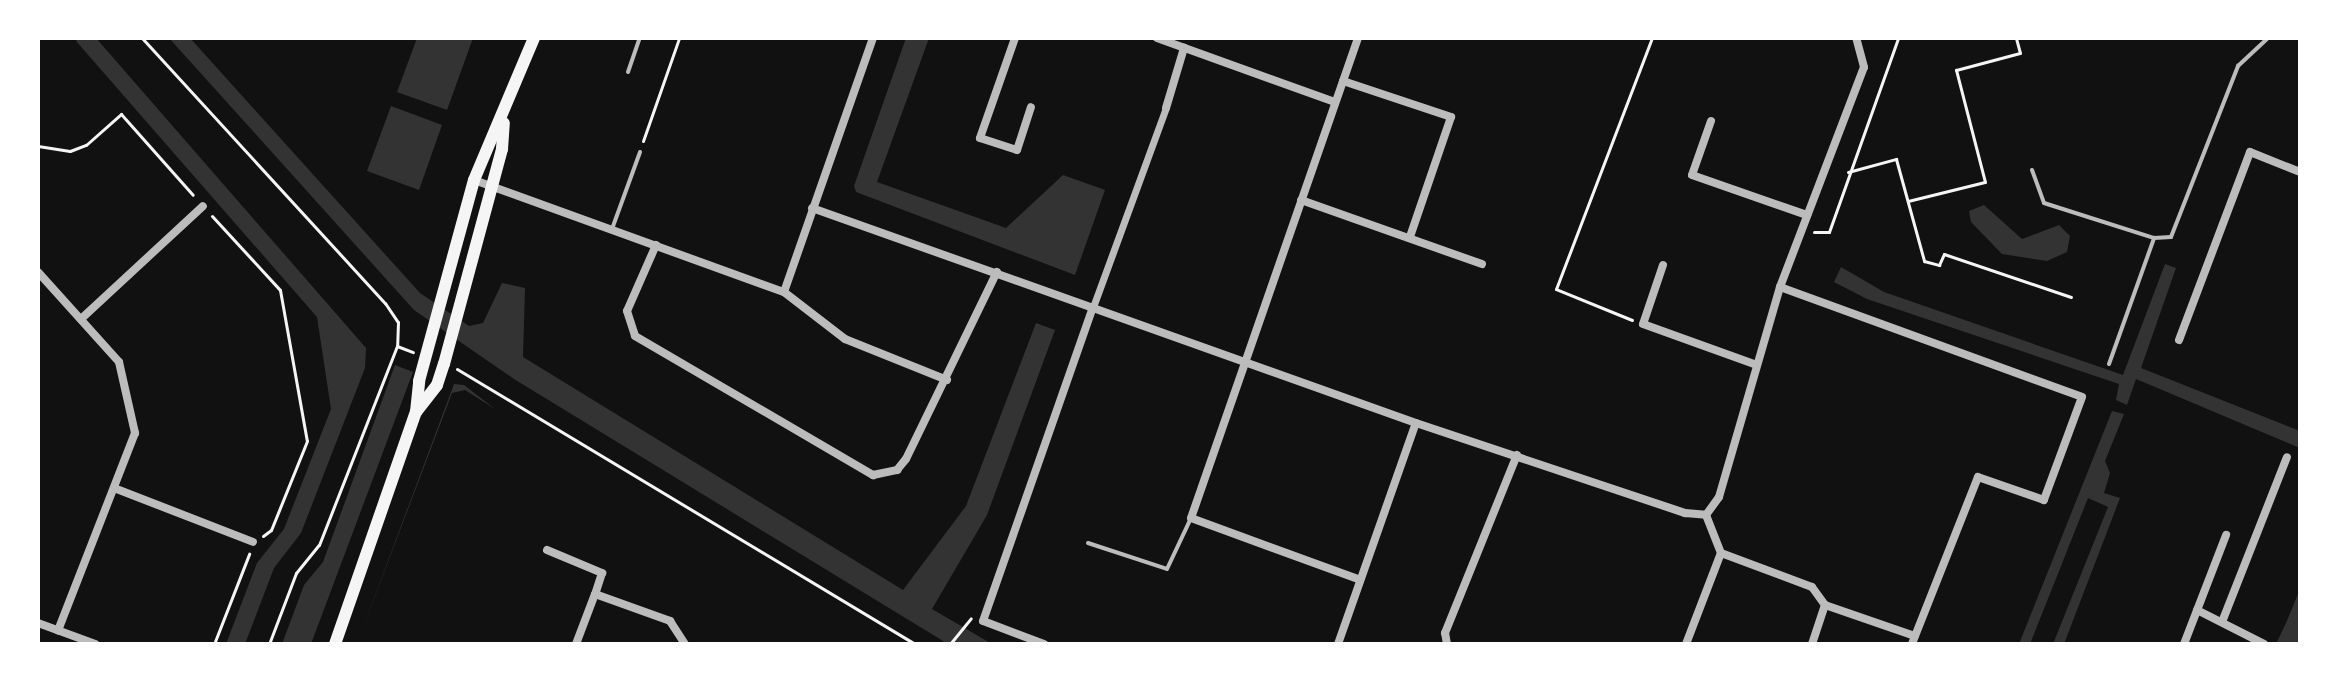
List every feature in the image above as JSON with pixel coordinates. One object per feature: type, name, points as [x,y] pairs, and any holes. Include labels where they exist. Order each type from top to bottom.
[{"type":"main road","points":[[335,644],[416,412],[426,357],[474,180],[504,119],[534,38]]},
{"type":"main road","points":[[416,412],[437,385],[444,364],[491,186],[504,119]]},
{"type":"street","points":[[784,292],[873,38]]},
{"type":"street","points":[[1015,38],[980,138],[1017,150],[1031,107]]},
{"type":"street","points":[[1157,38],[1335,102]]},
{"type":"street","points":[[1358,38],[1191,518],[1360,580]]},
{"type":"street","points":[[1706,515],[1719,497],[1780,287],[1864,67],[1856,38]]},
{"type":"street","points":[[1044,644],[983,621],[1166,108],[1184,48]]},
{"type":"street","points":[[1343,81],[1451,117],[1410,237]]},
{"type":"street","points":[[1711,121],[1692,175],[1807,215]]},
{"type":"street","points":[[2179,340],[2250,152],[2300,172]]},
{"type":"street","points":[[474,180],[784,292],[845,339],[947,380]]},
{"type":"street","points":[[1301,200],[1482,264]]},
{"type":"street","points":[[81,319],[203,206]]},
{"type":"street","points":[[812,208],[1416,423],[1685,513],[1706,515]]},
{"type":"street","points":[[656,245],[627,311],[635,336],[873,475],[897,470],[906,459],[997,272]]},
{"type":"street","points":[[1663,265],[1643,324],[1757,365]]},
{"type":"street","points":[[38,272],[119,362],[135,433],[58,630]]},
{"type":"street","points":[[1721,553],[1812,587],[1825,605],[1914,640],[1978,477],[2044,500],[2082,397],[1780,287]]},
{"type":"street","points":[[1338,644],[1416,423]]},
{"type":"street","points":[[1447,644],[1445,633],[1517,455]]},
{"type":"street","points":[[2222,622],[2287,457]]},
{"type":"street","points":[[114,488],[253,542]]},
{"type":"street","points":[[1686,644],[1721,553],[1706,515]]},
{"type":"street","points":[[2184,644],[2226,535]]},
{"type":"street","points":[[547,550],[602,573],[576,644]]},
{"type":"street","points":[[595,594],[670,621],[685,644]]},
{"type":"street","points":[[1812,644],[1825,605]]},
{"type":"street","points":[[2197,610],[2264,644]]},
{"type":"street","points":[[38,623],[95,644]]},
{"type":"lane","points":[[628,72],[640,38]]},
{"type":"lane","points":[[2032,170],[2044,203],[2154,238],[2171,237],[2238,66],[2268,38]]},
{"type":"lane","points":[[612,230],[640,152]]},
{"type":"lane","points":[[2109,364],[2154,238]]},
{"type":"lane","points":[[1088,543],[1167,569],[1191,518]]},
{"type":"path","points":[[142,38],[385,303],[398,322],[397,346],[319,545],[296,573],[269,644]]},
{"type":"path","points":[[640,152],[679,38]]},
{"type":"path","points":[[1643,324],[1556,289],[1652,38]]},
{"type":"path","points":[[1802,232],[1829,232],[1898,38]]},
{"type":"path","points":[[1906,201],[1985,182],[1956,70],[2020,53],[2016,38]]},
{"type":"path","points":[[38,146],[70,151],[86,145],[121,114],[280,290],[307,441],[271,530],[253,542],[214,644]]},
{"type":"path","points":[[1848,172],[1896,159],[1924,261],[1939,265],[1944,254],[2071,297]]},
{"type":"path","points":[[397,346],[426,357]]},
{"type":"path","points":[[444,364],[915,644]]},
{"type":"path","points":[[950,644],[968,617]]},
{"type":"path","points":[[155,644],[165,644]]},
{"type":"shaded area","points":[[96,38],[366,348],[365,368],[301,533],[274,568],[245,644],[226,644],[257,563],[284,529],[331,409],[317,317],[76,41]]},
{"type":"shaded area","points":[[169,38],[190,38],[420,293],[469,326],[483,323],[502,283],[525,288],[523,357],[903,590],[966,506],[1036,323],[1055,330],[987,515],[932,609],[992,644],[948,644],[514,379],[414,310]]},
{"type":"shaded area","points":[[417,38],[473,38],[447,110],[397,92]]},
{"type":"shaded area","points":[[906,38],[929,38],[877,182],[1006,228],[1063,175],[1105,190],[1075,275],[856,192],[854,186]]},
{"type":"shaded area","points":[[391,106],[442,125],[419,190],[367,171]]},
{"type":"shaded area","points":[[1984,205],[2022,239],[2059,225],[2070,236],[2067,252],[2047,261],[2002,254],[1971,222],[1969,211]]},
{"type":"shaded area","points":[[2165,264],[2176,268],[2141,368],[2300,431],[2300,448],[2136,379],[2127,405],[2116,400],[2119,384],[1867,299],[1834,282],[1841,267],[1884,292],[2123,375]]},
{"type":"shaded area","points":[[395,365],[413,372],[311,644],[282,644],[304,585],[323,562]]},
{"type":"shaded area","points":[[454,384],[464,385],[495,409],[465,390],[452,393],[357,644]]},
{"type":"shaded area","points":[[2112,411],[2124,414],[2105,461],[2110,473],[2104,493],[2120,498],[2064,644],[2053,644],[2108,507],[2088,498],[2030,644],[2019,644]]},
{"type":"shaded area","points":[[2300,589],[2300,644],[2276,644],[2286,623]]}]
